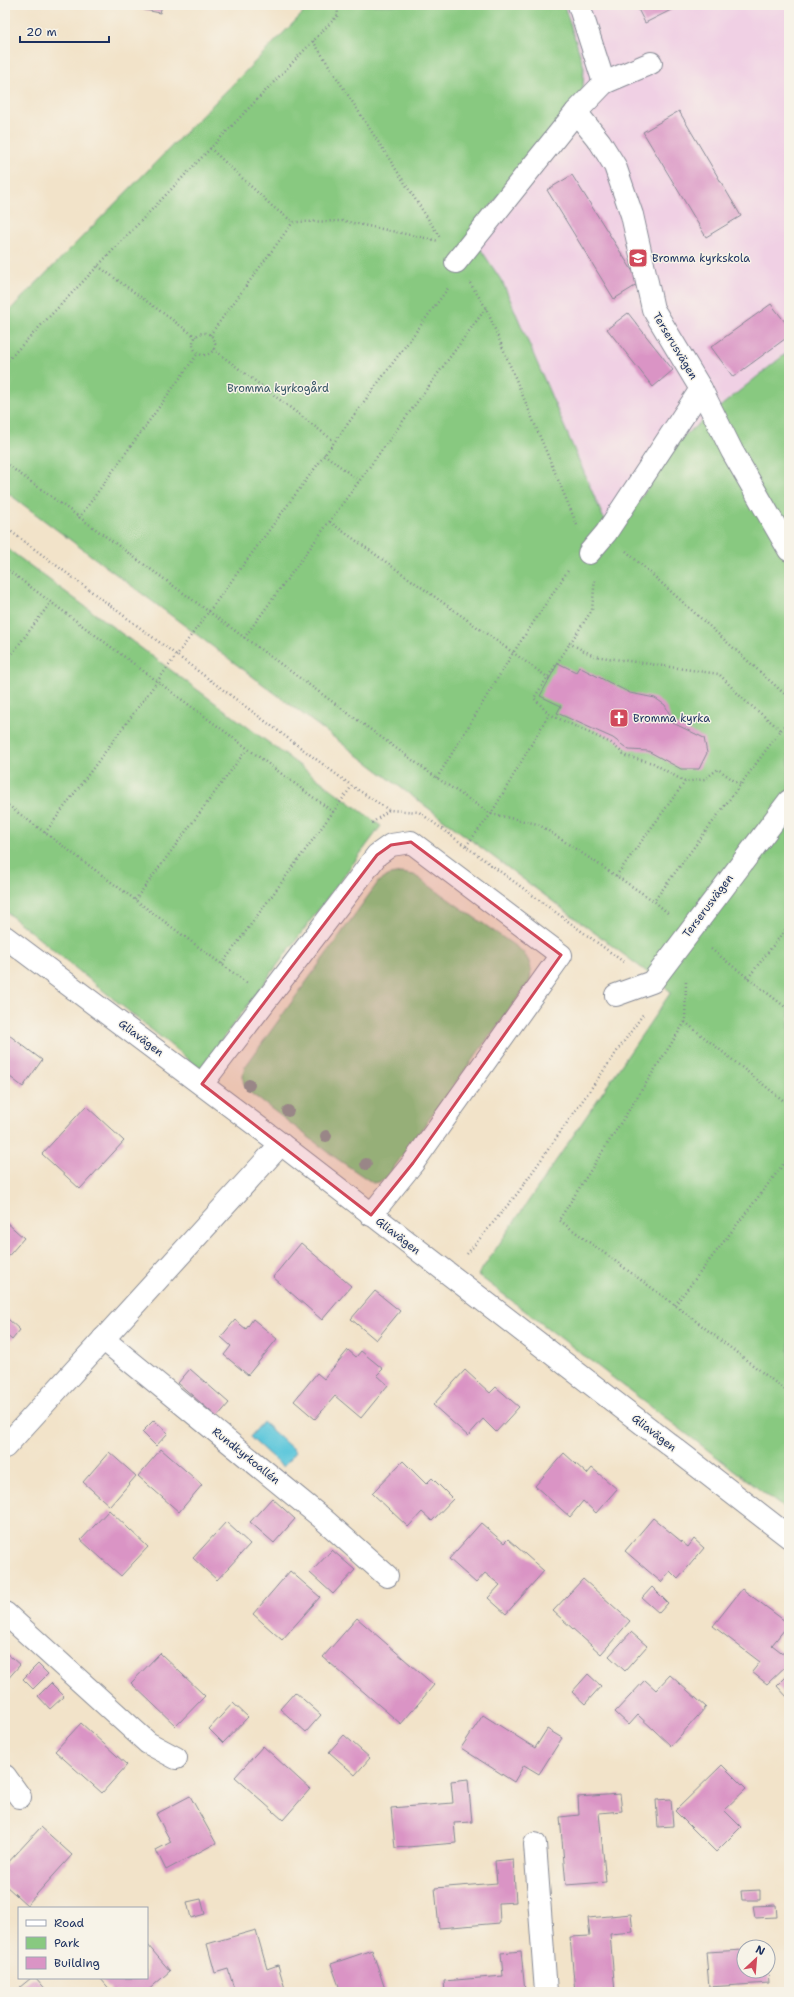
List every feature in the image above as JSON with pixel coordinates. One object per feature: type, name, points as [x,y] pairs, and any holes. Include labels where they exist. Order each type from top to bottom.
[{"type":"street","points":[[579,5],[604,82]]},
{"type":"street","points":[[456,262],[576,112],[604,82],[651,63]]},
{"type":"street","name":"Terserusvägen","points":[[576,112],[600,142],[615,166],[632,215],[653,309],[702,388],[732,450],[789,550]]},
{"type":"street","points":[[590,553],[606,533],[702,388]]},
{"type":"street","name":"Terserusvägen","points":[[652,982],[789,801]]},
{"type":"street","points":[[202,1084],[377,855],[392,845],[411,842],[561,955],[413,1163],[371,1215]]},
{"type":"street","name":"Gliavägen","points":[[5,937],[281,1144],[371,1215],[789,1536]]},
{"type":"street","points":[[616,995],[652,982]]},
{"type":"street","points":[[5,1447],[281,1144]]},
{"type":"street","name":"Rundkyrkoallén","points":[[103,1339],[322,1518],[387,1576]]},
{"type":"street","points":[[5,1613],[148,1743],[176,1758]]},
{"type":"street","points":[[5,1776],[20,1797]]},
{"type":"street","points":[[535,1844],[546,1992]]},
{"type":"path","points":[[5,363],[338,15],[337,5]]},
{"type":"path","points":[[210,148],[273,207],[293,222],[344,221],[444,242],[313,41]]},
{"type":"path","points":[[210,335],[293,222]]},
{"type":"path","points":[[456,262],[486,308],[596,569],[592,610],[534,698],[549,714],[611,743],[626,756],[652,763],[684,782],[705,779],[718,769],[740,785]]},
{"type":"path","points":[[45,833],[452,283],[456,262]]},
{"type":"path","points":[[98,266],[196,337]]},
{"type":"path","points":[[244,638],[486,308]]},
{"type":"path","points":[[203,333],[210,335],[215,342],[213,350],[206,354],[198,353],[194,347],[196,337],[203,333]]},
{"type":"path","points":[[213,350],[334,441]]},
{"type":"path","points":[[79,518],[198,353]]},
{"type":"path","points":[[324,454],[359,481]]},
{"type":"path","points":[[5,463],[437,778],[490,814],[538,824],[654,901],[689,932],[789,1010]]},
{"type":"path","points":[[330,522],[548,678]]},
{"type":"path","points":[[5,527],[352,786],[389,810],[419,812],[652,982],[660,990],[517,1194],[465,1257]]},
{"type":"path","points":[[606,533],[789,698]]},
{"type":"path","points":[[437,778],[513,653],[574,562],[590,553]]},
{"type":"path","points":[[5,568],[333,812]]},
{"type":"path","points":[[5,663],[51,602]]},
{"type":"path","points":[[569,643],[594,656],[719,674],[744,700],[781,730]]},
{"type":"path","points":[[466,846],[490,814],[549,714]]},
{"type":"path","points":[[654,901],[789,719]]},
{"type":"path","points":[[135,900],[247,748]]},
{"type":"path","points":[[616,876],[684,782]]},
{"type":"path","points":[[222,964],[352,786]]},
{"type":"path","points":[[5,804],[252,987]]},
{"type":"path","points":[[370,825],[389,810]]},
{"type":"path","points":[[748,978],[789,925]]},
{"type":"path","points":[[687,977],[685,1022],[559,1220],[675,1305],[789,1393]]},
{"type":"path","points":[[685,1022],[789,1105]]},
{"type":"path","points":[[675,1305],[789,1157]]},
{"type":"highlighted area","points":[[411,842],[561,955],[413,1163],[371,1215],[202,1084],[377,855],[391,845]]},
{"type":"shaded area","name":"Bromma kyrkskola","points":[[564,5],[789,5],[789,351],[680,439],[619,531],[603,517],[503,283],[470,233],[584,67]]},
{"type":"green space","name":"Bromma kyrkogård","points":[[311,5],[564,5],[584,67],[583,89],[470,233],[503,283],[603,517],[619,531],[680,439],[789,351],[789,1512],[478,1275],[671,992],[655,978],[5,491],[5,315]]},
{"type":"green space","points":[[5,547],[381,826],[200,1069],[5,911]]},
{"type":"green space","points":[[401,873],[414,875],[522,951],[530,965],[531,976],[530,981],[386,1178],[379,1182],[373,1183],[336,1158],[248,1091],[244,1082],[243,1073],[245,1067],[379,881],[390,875]]},
{"type":"water","points":[[263,1422],[296,1452],[283,1467],[250,1437]]},
{"type":"building","points":[[121,5],[162,5],[160,13]]},
{"type":"building","points":[[636,5],[681,5],[645,23]]},
{"type":"building","points":[[679,111],[741,216],[706,237],[643,132]]},
{"type":"building","points":[[572,175],[640,283],[614,299],[547,190]]},
{"type":"building","points":[[771,304],[789,327],[789,336],[733,377],[711,347]]},
{"type":"building","points":[[628,313],[673,370],[653,387],[607,329]]},
{"type":"building","name":"Bromma kyrka","points":[[558,663],[576,672],[579,667],[630,693],[655,698],[665,705],[671,722],[704,738],[707,753],[699,769],[681,769],[648,751],[629,750],[613,738],[557,713],[561,706],[540,696]]},
{"type":"building","points":[[5,1032],[42,1060],[23,1087],[5,1073]]},
{"type":"building","points":[[86,1106],[124,1141],[80,1189],[42,1154]]},
{"type":"building","points":[[5,1221],[24,1238],[5,1260]]},
{"type":"building","points":[[301,1243],[351,1286],[322,1320],[273,1277]]},
{"type":"building","points":[[375,1291],[400,1311],[376,1340],[351,1319]]},
{"type":"building","points":[[8,1319],[20,1330],[12,1340],[5,1334],[5,1323]]},
{"type":"building","points":[[253,1319],[277,1339],[248,1375],[224,1355],[231,1346],[221,1337],[235,1320],[246,1329]]},
{"type":"building","points":[[348,1350],[356,1357],[361,1351],[383,1369],[377,1375],[388,1385],[361,1418],[335,1396],[315,1419],[294,1401],[317,1373],[324,1379]]},
{"type":"building","points":[[190,1369],[229,1403],[217,1417],[178,1383]]},
{"type":"building","points":[[465,1370],[490,1393],[496,1387],[519,1407],[496,1432],[483,1419],[468,1436],[433,1405]]},
{"type":"building","points":[[154,1420],[168,1433],[156,1446],[142,1432]]},
{"type":"building","points":[[161,1449],[202,1485],[179,1512],[138,1476]]},
{"type":"building","points":[[109,1452],[136,1476],[110,1506],[83,1482]]},
{"type":"building","points":[[564,1453],[587,1474],[592,1468],[617,1489],[596,1513],[583,1501],[570,1517],[535,1486]]},
{"type":"building","points":[[403,1461],[426,1484],[432,1478],[453,1499],[432,1521],[422,1512],[408,1527],[372,1493]]},
{"type":"building","points":[[272,1498],[295,1519],[274,1543],[250,1522]]},
{"type":"building","points":[[109,1510],[148,1547],[121,1576],[81,1540]]},
{"type":"building","points":[[653,1518],[688,1547],[694,1539],[704,1548],[678,1579],[670,1571],[661,1582],[625,1551]]},
{"type":"building","points":[[226,1522],[250,1544],[217,1580],[193,1558]]},
{"type":"building","points":[[481,1523],[504,1543],[508,1539],[544,1571],[506,1614],[488,1598],[500,1585],[485,1573],[476,1583],[449,1559]]},
{"type":"building","points":[[332,1550],[355,1570],[333,1594],[310,1573]]},
{"type":"building","points":[[290,1571],[320,1597],[282,1640],[253,1614]]},
{"type":"building","points":[[583,1579],[630,1621],[601,1654],[553,1611]]},
{"type":"building","points":[[652,1587],[668,1603],[659,1613],[642,1598]]},
{"type":"building","points":[[742,1589],[789,1624],[772,1645],[789,1658],[789,1663],[767,1684],[752,1672],[760,1662],[713,1626]]},
{"type":"building","points":[[357,1618],[434,1685],[401,1724],[323,1657]]},
{"type":"building","points":[[631,1632],[647,1646],[625,1671],[609,1656]]},
{"type":"building","points":[[5,1652],[20,1665],[5,1682]]},
{"type":"building","points":[[160,1653],[205,1696],[176,1726],[131,1683]]},
{"type":"building","points":[[38,1664],[48,1674],[33,1689],[23,1679]]},
{"type":"building","points":[[588,1674],[601,1686],[585,1704],[572,1692]]},
{"type":"building","points":[[789,1674],[789,1697],[788,1698],[777,1686]]},
{"type":"building","points":[[670,1675],[706,1707],[671,1746],[638,1715],[629,1725],[615,1712],[645,1680],[656,1690]]},
{"type":"building","points":[[51,1683],[64,1696],[50,1709],[38,1696]]},
{"type":"building","points":[[295,1692],[321,1715],[306,1732],[280,1709]]},
{"type":"building","points":[[233,1703],[248,1717],[223,1743],[209,1729]]},
{"type":"building","points":[[483,1715],[535,1748],[547,1729],[562,1738],[539,1774],[524,1765],[514,1782],[461,1748]]},
{"type":"building","points":[[81,1723],[127,1765],[102,1793],[55,1751]]},
{"type":"building","points":[[344,1735],[370,1758],[355,1775],[329,1752]]},
{"type":"building","points":[[263,1746],[310,1789],[283,1820],[235,1777]]},
{"type":"building","points":[[722,1765],[746,1789],[724,1810],[741,1827],[716,1852],[675,1811]]},
{"type":"building","points":[[468,1779],[472,1822],[454,1823],[456,1843],[395,1848],[391,1808],[453,1803],[451,1781]]},
{"type":"building","points":[[620,1794],[622,1811],[599,1813],[606,1882],[566,1885],[560,1817],[579,1815],[578,1797]]},
{"type":"building","points":[[190,1796],[216,1843],[166,1870],[156,1850],[171,1842],[156,1814]]},
{"type":"building","points":[[671,1799],[673,1826],[658,1827],[656,1800]]},
{"type":"building","points":[[41,1827],[72,1855],[27,1905],[5,1885],[5,1866]]},
{"type":"building","points":[[513,1859],[516,1902],[499,1903],[500,1923],[439,1928],[435,1888],[497,1883],[495,1861]]},
{"type":"building","points":[[760,1890],[760,1900],[742,1900],[741,1891]]},
{"type":"building","points":[[201,1899],[205,1914],[191,1918],[187,1902]]},
{"type":"building","points":[[776,1905],[777,1917],[755,1918],[753,1906]]},
{"type":"building","points":[[631,1914],[633,1932],[610,1934],[615,1992],[575,1992],[570,1937],[590,1936],[588,1918]]},
{"type":"building","points":[[256,1930],[267,1969],[278,1965],[286,1992],[235,1992],[228,1969],[215,1973],[207,1944]]},
{"type":"building","points":[[148,1945],[170,1971],[146,1992],[112,1992],[101,1979],[148,1979]]},
{"type":"building","points":[[372,1950],[386,1992],[341,1992],[331,1964]]},
{"type":"building","points":[[736,1950],[736,1979],[769,1979],[769,1983],[709,1987],[706,1952]]},
{"type":"building","points":[[521,1951],[525,1992],[445,1992],[444,1981],[503,1976],[501,1953]]},
{"type":"building","points":[[30,1979],[37,1979],[48,1992],[14,1992]]},
{"type":"place","name":"Bromma kyrkskola","points":[[638,258]]},
{"type":"place","name":"Bromma kyrka","points":[[619,718]]}]
